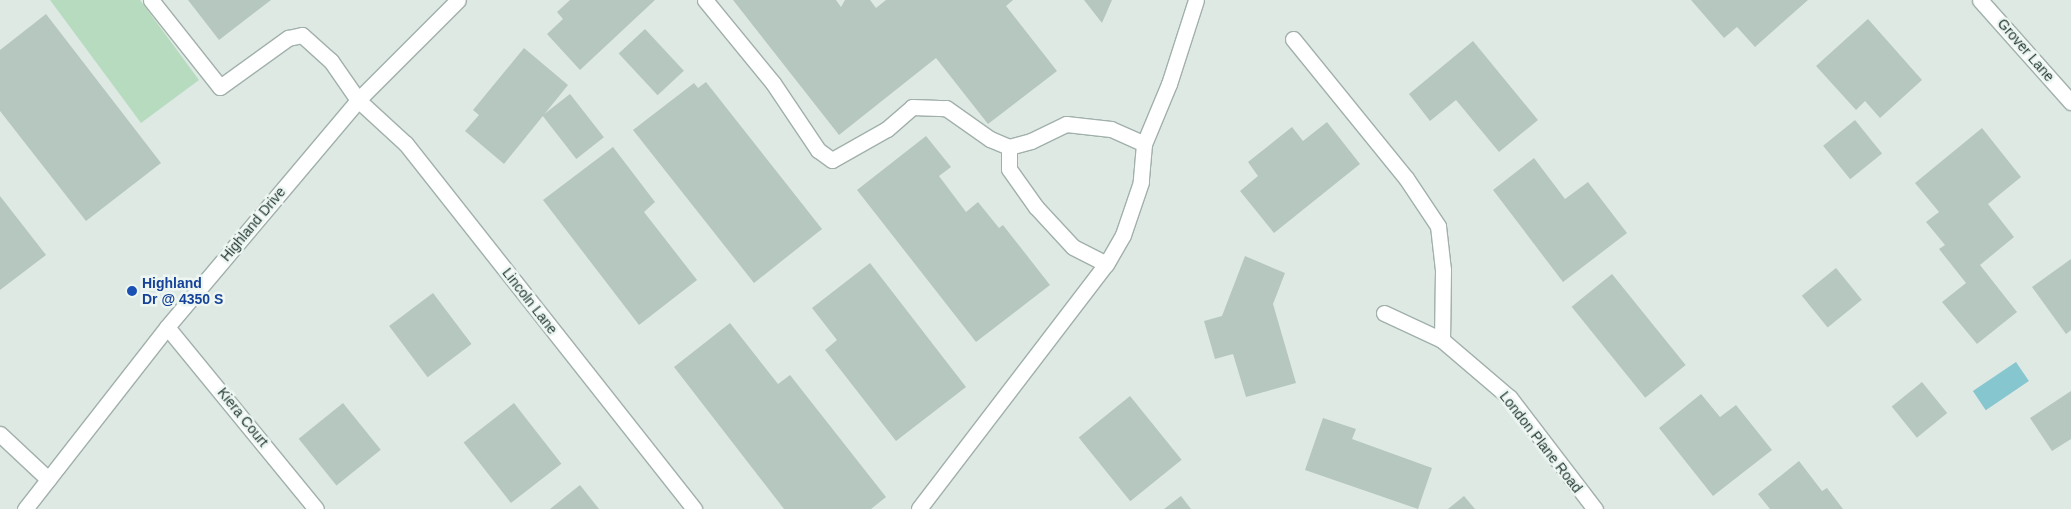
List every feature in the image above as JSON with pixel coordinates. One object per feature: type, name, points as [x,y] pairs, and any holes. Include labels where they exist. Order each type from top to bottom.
[{"type":"street","name":"Lincoln Lane","points":[[151,0],[220,87],[288,38],[302,34],[331,61],[358,100],[406,144],[694,509]]},
{"type":"street","name":"Highland Drive","points":[[25,509],[168,327],[358,100],[458,0]]},
{"type":"street","points":[[705,0],[773,83],[818,150],[832,160],[887,129],[912,107],[946,108],[990,139],[1009,146],[1031,141],[1066,124],[1110,128],[1144,144]]},
{"type":"street","points":[[919,509],[1106,264],[1123,235],[1141,182],[1144,144],[1169,84],[1196,0]]},
{"type":"street","name":"Grover Lane","points":[[1980,0],[2071,102]]},
{"type":"street","points":[[1293,39],[1406,178],[1438,226],[1443,270],[1442,340]]},
{"type":"street","points":[[1009,146],[1009,169],[1036,207],[1073,247],[1106,264]]},
{"type":"street","name":"London Plane Road","points":[[1384,313],[1442,340],[1510,398],[1595,509]]},
{"type":"street","name":"Kiera Court","points":[[168,327],[316,509]]},
{"type":"street","points":[[0,434],[48,479]]},
{"type":"green space","points":[[50,0],[140,0],[199,80],[141,123]]},
{"type":"water","points":[[2016,362],[2029,381],[1986,410],[1973,391]]},
{"type":"building","points":[[188,0],[271,0],[219,40]]},
{"type":"building","points":[[570,0],[655,0],[580,70],[547,34],[563,19],[557,12]]},
{"type":"building","points":[[733,0],[836,0],[841,7],[845,0],[870,0],[876,8],[886,0],[1013,0],[1006,6],[1057,71],[988,124],[936,58],[839,135]]},
{"type":"building","points":[[1084,0],[1112,0],[1102,23]]},
{"type":"building","points":[[1691,0],[1808,0],[1755,47],[1737,27],[1724,38]]},
{"type":"building","points":[[46,14],[161,163],[86,221],[0,111],[0,50]]},
{"type":"building","points":[[1868,19],[1922,80],[1880,118],[1865,101],[1856,110],[1816,66]]},
{"type":"building","points":[[645,29],[684,71],[658,95],[619,54]]},
{"type":"building","points":[[1473,41],[1538,120],[1499,152],[1456,100],[1430,121],[1409,94]]},
{"type":"building","points":[[524,48],[568,85],[504,164],[465,131],[479,115],[473,110]]},
{"type":"building","points":[[706,82],[822,229],[754,283],[633,130],[694,83],[698,88]]},
{"type":"building","points":[[570,94],[604,137],[576,159],[542,116]]},
{"type":"building","points":[[1855,120],[1882,153],[1850,179],[1823,146]]},
{"type":"building","points":[[1327,122],[1360,164],[1274,233],[1240,191],[1258,176],[1248,162],[1292,127],[1303,141]]},
{"type":"building","points":[[1982,128],[2021,177],[1988,204],[2014,237],[1980,265],[2017,312],[1977,344],[1942,302],[1966,283],[1939,249],[1945,245],[1926,222],[1939,212],[1915,183]]},
{"type":"building","points":[[926,136],[951,167],[939,176],[966,212],[978,202],[999,228],[1003,225],[1050,285],[976,342],[857,190]]},
{"type":"building","points":[[613,147],[655,202],[644,212],[697,280],[639,325],[543,200]]},
{"type":"building","points":[[1534,158],[1565,199],[1588,182],[1627,233],[1563,282],[1493,190]]},
{"type":"building","points":[[0,196],[46,255],[0,290]]},
{"type":"building","points":[[1245,256],[1285,273],[1273,304],[1296,383],[1246,397],[1233,354],[1215,359],[1204,321],[1222,316]]},
{"type":"building","points":[[2071,259],[2071,330],[2066,334],[2032,287]]},
{"type":"building","points":[[870,263],[966,387],[896,441],[825,350],[837,340],[812,308]]},
{"type":"building","points":[[1836,268],[1862,300],[1828,328],[1802,296]]},
{"type":"building","points":[[1612,274],[1686,365],[1645,398],[1572,307]]},
{"type":"building","points":[[433,293],[472,344],[428,377],[389,326]]},
{"type":"building","points":[[730,323],[778,384],[790,375],[886,497],[871,509],[784,509],[674,367]]},
{"type":"building","points":[[1922,382],[1947,413],[1917,438],[1892,407]]},
{"type":"building","points":[[2071,391],[2071,439],[2052,451],[2030,418]]},
{"type":"building","points":[[1701,394],[1720,417],[1736,405],[1772,450],[1713,496],[1659,428]]},
{"type":"building","points":[[1130,396],[1182,460],[1130,501],[1079,438]]},
{"type":"building","points":[[343,403],[381,450],[336,486],[299,439]]},
{"type":"building","points":[[514,403],[561,464],[511,503],[464,442]]},
{"type":"building","points":[[1323,418],[1356,429],[1352,439],[1432,468],[1418,509],[1305,470]]},
{"type":"building","points":[[1799,461],[1822,491],[1827,488],[1843,509],[1770,509],[1758,494]]},
{"type":"building","points":[[580,485],[599,509],[550,509]]},
{"type":"building","points":[[1181,496],[1191,509],[1164,509]]},
{"type":"building","points":[[1464,496],[1475,509],[1448,509]]},
{"type":"place","name":"Highland Dr @ 4350 S","points":[[132,291]]}]
